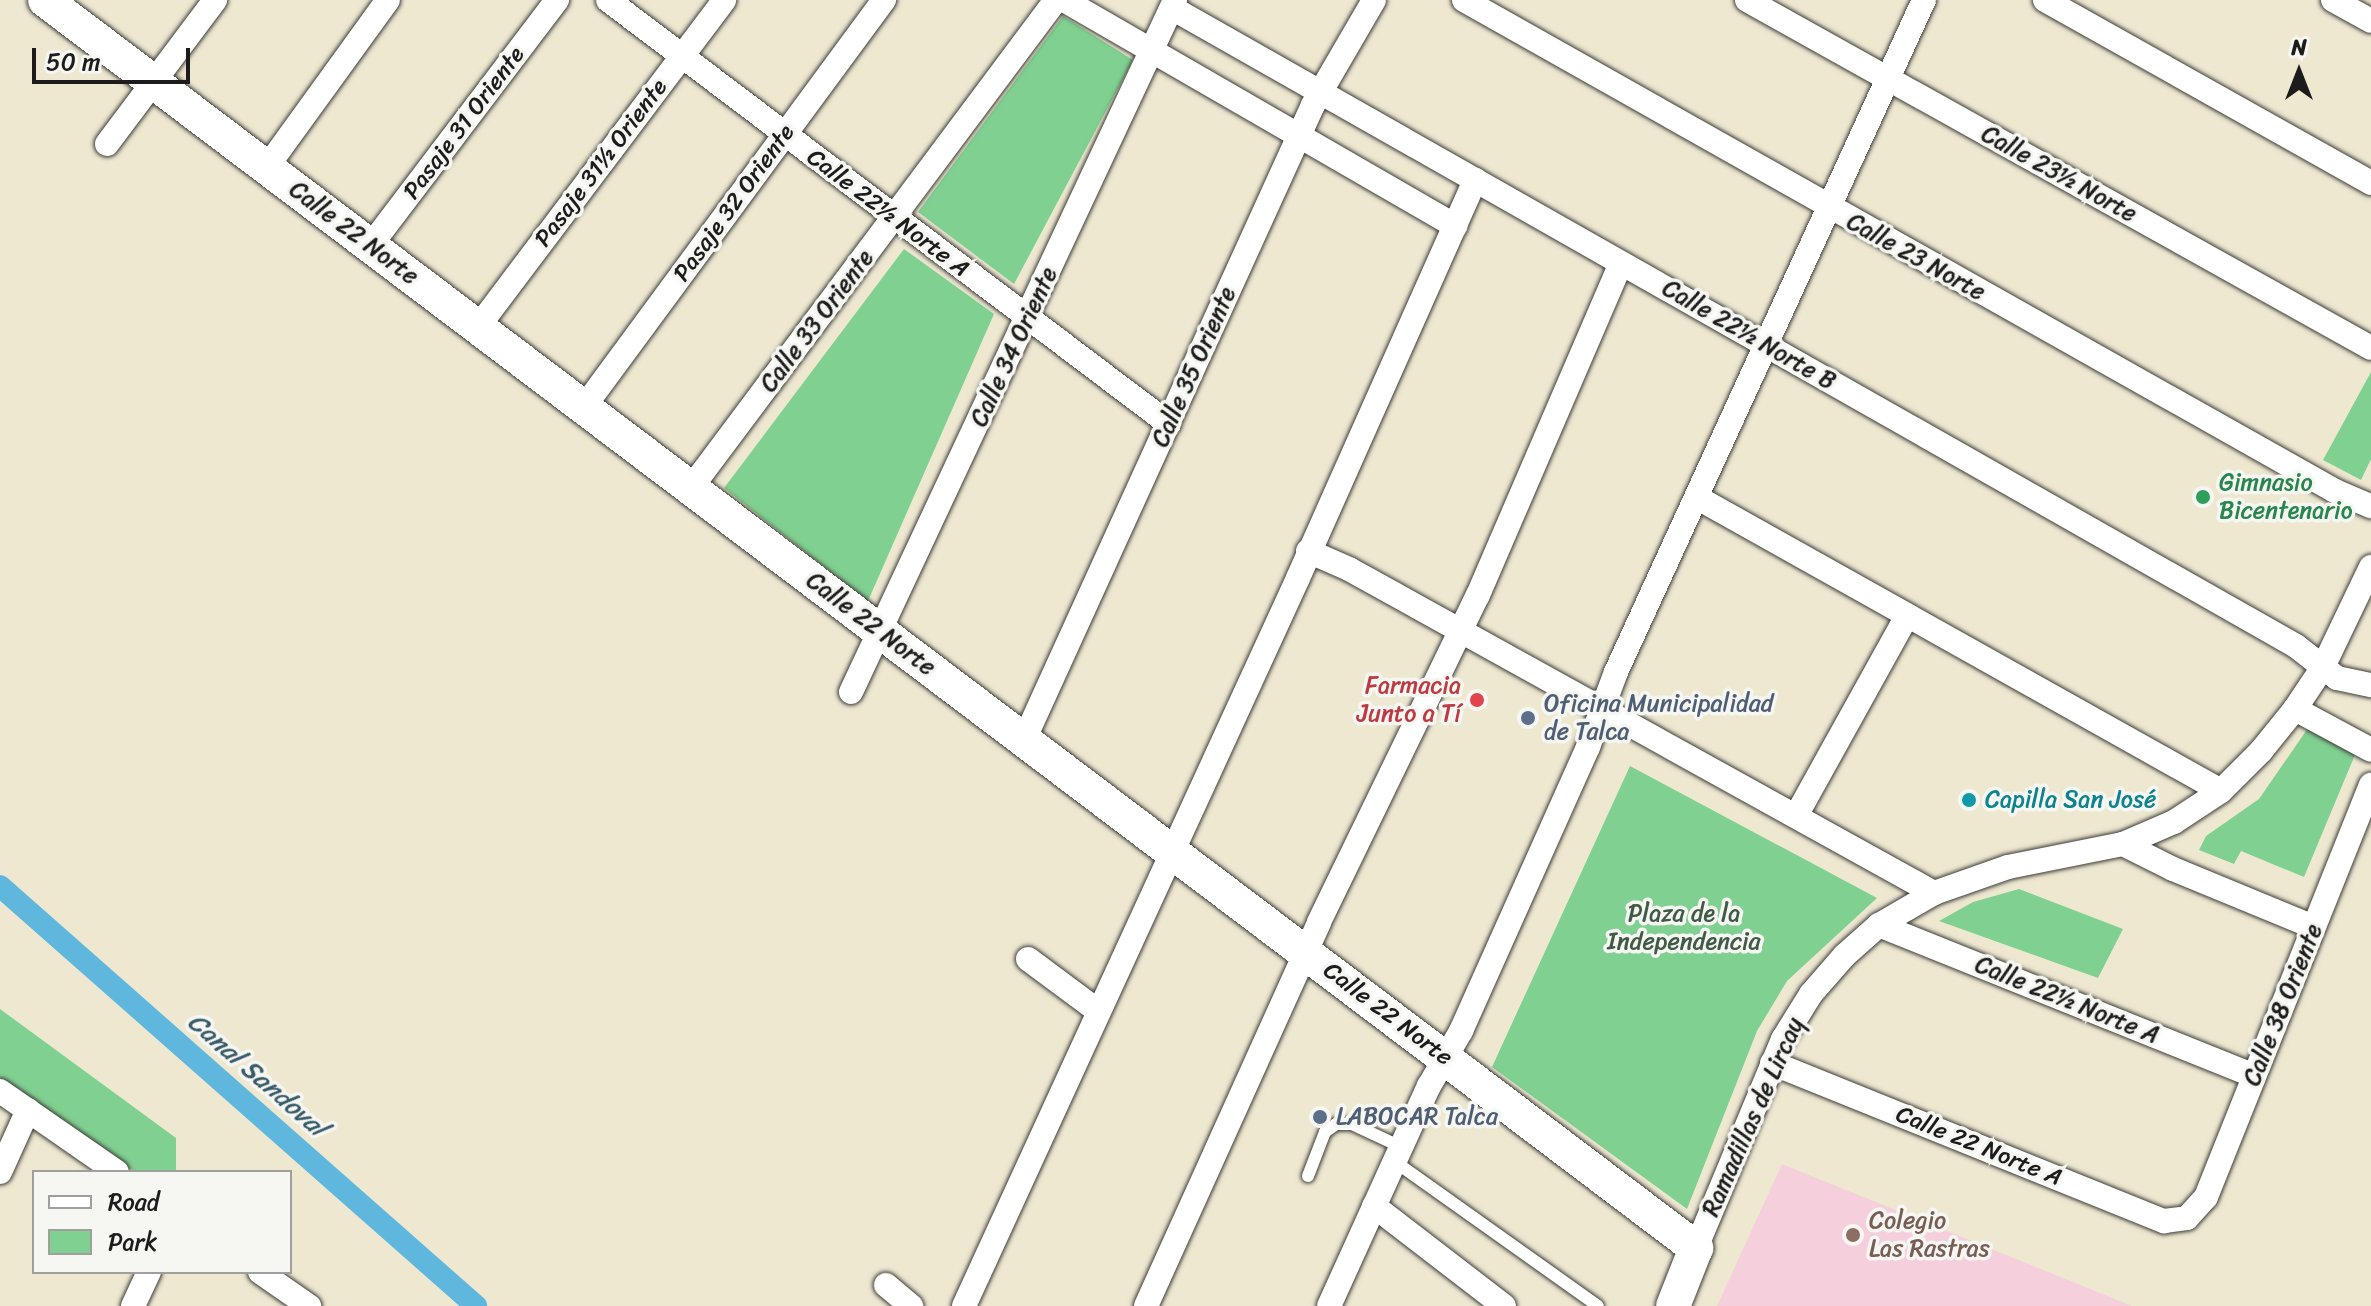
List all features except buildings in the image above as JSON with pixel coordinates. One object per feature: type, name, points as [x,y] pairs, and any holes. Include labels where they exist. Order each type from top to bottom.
[{"type":"street","name":"Calle 22 Norte","points":[[45,0],[1696,1248]]},
{"type":"street","points":[[107,144],[215,0]]},
{"type":"street","points":[[267,167],[388,0]]},
{"type":"street","name":"Pasaje 31 Oriente","points":[[371,245],[557,0]]},
{"type":"street","name":"Calle 22½ Norte A","points":[[608,0],[1169,424]]},
{"type":"street","name":"Pasaje 31½ Oriente","points":[[478,327],[724,0]]},
{"type":"street","name":"Pasaje 32 Oriente","points":[[584,407],[884,0]]},
{"type":"street","name":"Calle 33 Oriente","points":[[691,488],[1056,0]]},
{"type":"street","points":[[1064,0],[1455,226]]},
{"type":"street","name":"Calle 35 Oriente","points":[[1024,740],[1299,136],[1374,0]]},
{"type":"street","name":"Calle 23 Norte","points":[[1464,0],[2335,491],[2371,506]]},
{"type":"street","name":"Calle 23½ Norte","points":[[1747,0],[2371,348]]},
{"type":"street","points":[[1329,1306],[1398,1154],[1467,1017],[1602,709],[1924,0]]},
{"type":"street","points":[[2045,0],[2371,183]]},
{"type":"street","points":[[2333,0],[2371,21]]},
{"type":"street","name":"Calle 34 Oriente","points":[[851,692],[882,632],[1173,4]]},
{"type":"street","name":"Calle 22½ Norte B","points":[[1173,4],[1321,92],[2296,646],[2323,667]]},
{"type":"street","points":[[964,1306],[1475,180]]},
{"type":"street","points":[[1146,1306],[1305,952],[1458,630],[1478,595],[1621,263]]},
{"type":"street","points":[[1698,498],[2221,791]]},
{"type":"street","points":[[1308,551],[1458,630],[1934,893]]},
{"type":"street","name":"Ramadillas de Lircay","points":[[1673,1306],[1772,1063],[1811,994],[1844,956],[1879,925],[1934,893],[2008,867],[2123,844],[2174,822],[2221,791],[2261,751],[2295,709],[2323,667],[2371,567]]},
{"type":"street","points":[[1796,816],[1907,616]]},
{"type":"street","points":[[2323,667],[2346,682],[2371,685]]},
{"type":"street","points":[[2295,709],[2371,750]]},
{"type":"street","name":"Calle 38 Oriente","points":[[2187,1218],[2206,1197],[2371,785]]},
{"type":"street","points":[[2123,844],[2173,869],[2314,927]]},
{"type":"street","name":"Calle 22½ Norte A","points":[[1879,925],[2254,1076]]},
{"type":"street","points":[[1028,959],[1098,1011]]},
{"type":"street","name":"Calle 22 Norte A","points":[[1772,1063],[2156,1218],[2172,1221],[2187,1218]]},
{"type":"street","points":[[0,1091],[114,1170]]},
{"type":"street","points":[[0,1172],[28,1110]]},
{"type":"street","points":[[1374,1206],[1490,1301]]},
{"type":"street","points":[[133,1306],[148,1274]]},
{"type":"street","points":[[263,1274],[309,1306]]},
{"type":"street","points":[[886,1285],[911,1306]]},
{"type":"lane","points":[[1308,1176],[1325,1132],[1336,1124],[1352,1124],[1398,1154],[1598,1306]]},
{"type":"shaded area","name":"Colegio Las Rastras","points":[[1782,1164],[2132,1306],[1717,1306]]},
{"type":"green space","points":[[1063,16],[1133,60],[1014,284],[918,212]]},
{"type":"green space","points":[[904,249],[994,314],[868,601],[724,488]]},
{"type":"green space","points":[[2371,372],[2371,459],[2361,480],[2323,460]]},
{"type":"green space","points":[[2308,728],[2357,750],[2304,877],[2241,851],[2234,864],[2199,850],[2206,836],[2259,799]]},
{"type":"green space","name":"Plaza de la Independencia","points":[[1630,766],[1877,898],[1787,981],[1757,1031],[1687,1209],[1492,1067]]},
{"type":"green space","points":[[2019,889],[2123,929],[2098,978],[1939,921],[1973,902]]},
{"type":"green space","points":[[0,1009],[176,1138],[176,1170],[132,1170],[0,1078]]},
{"type":"waterway","name":"Canal Sandoval","points":[[0,886],[476,1306]]},
{"type":"place","name":"Gimnasio Bicentenario","points":[[2203,497]]},
{"type":"place","name":"Farmacia Junto a Tí","points":[[1477,700]]},
{"type":"place","name":"Oficina Municipalidad de Talca","points":[[1528,718]]},
{"type":"place","name":"Capilla San José","points":[[1969,800]]},
{"type":"place","name":"LABOCAR Talca","points":[[1320,1117]]},
{"type":"place","name":"Colegio Las Rastras","points":[[1853,1235]]}]
